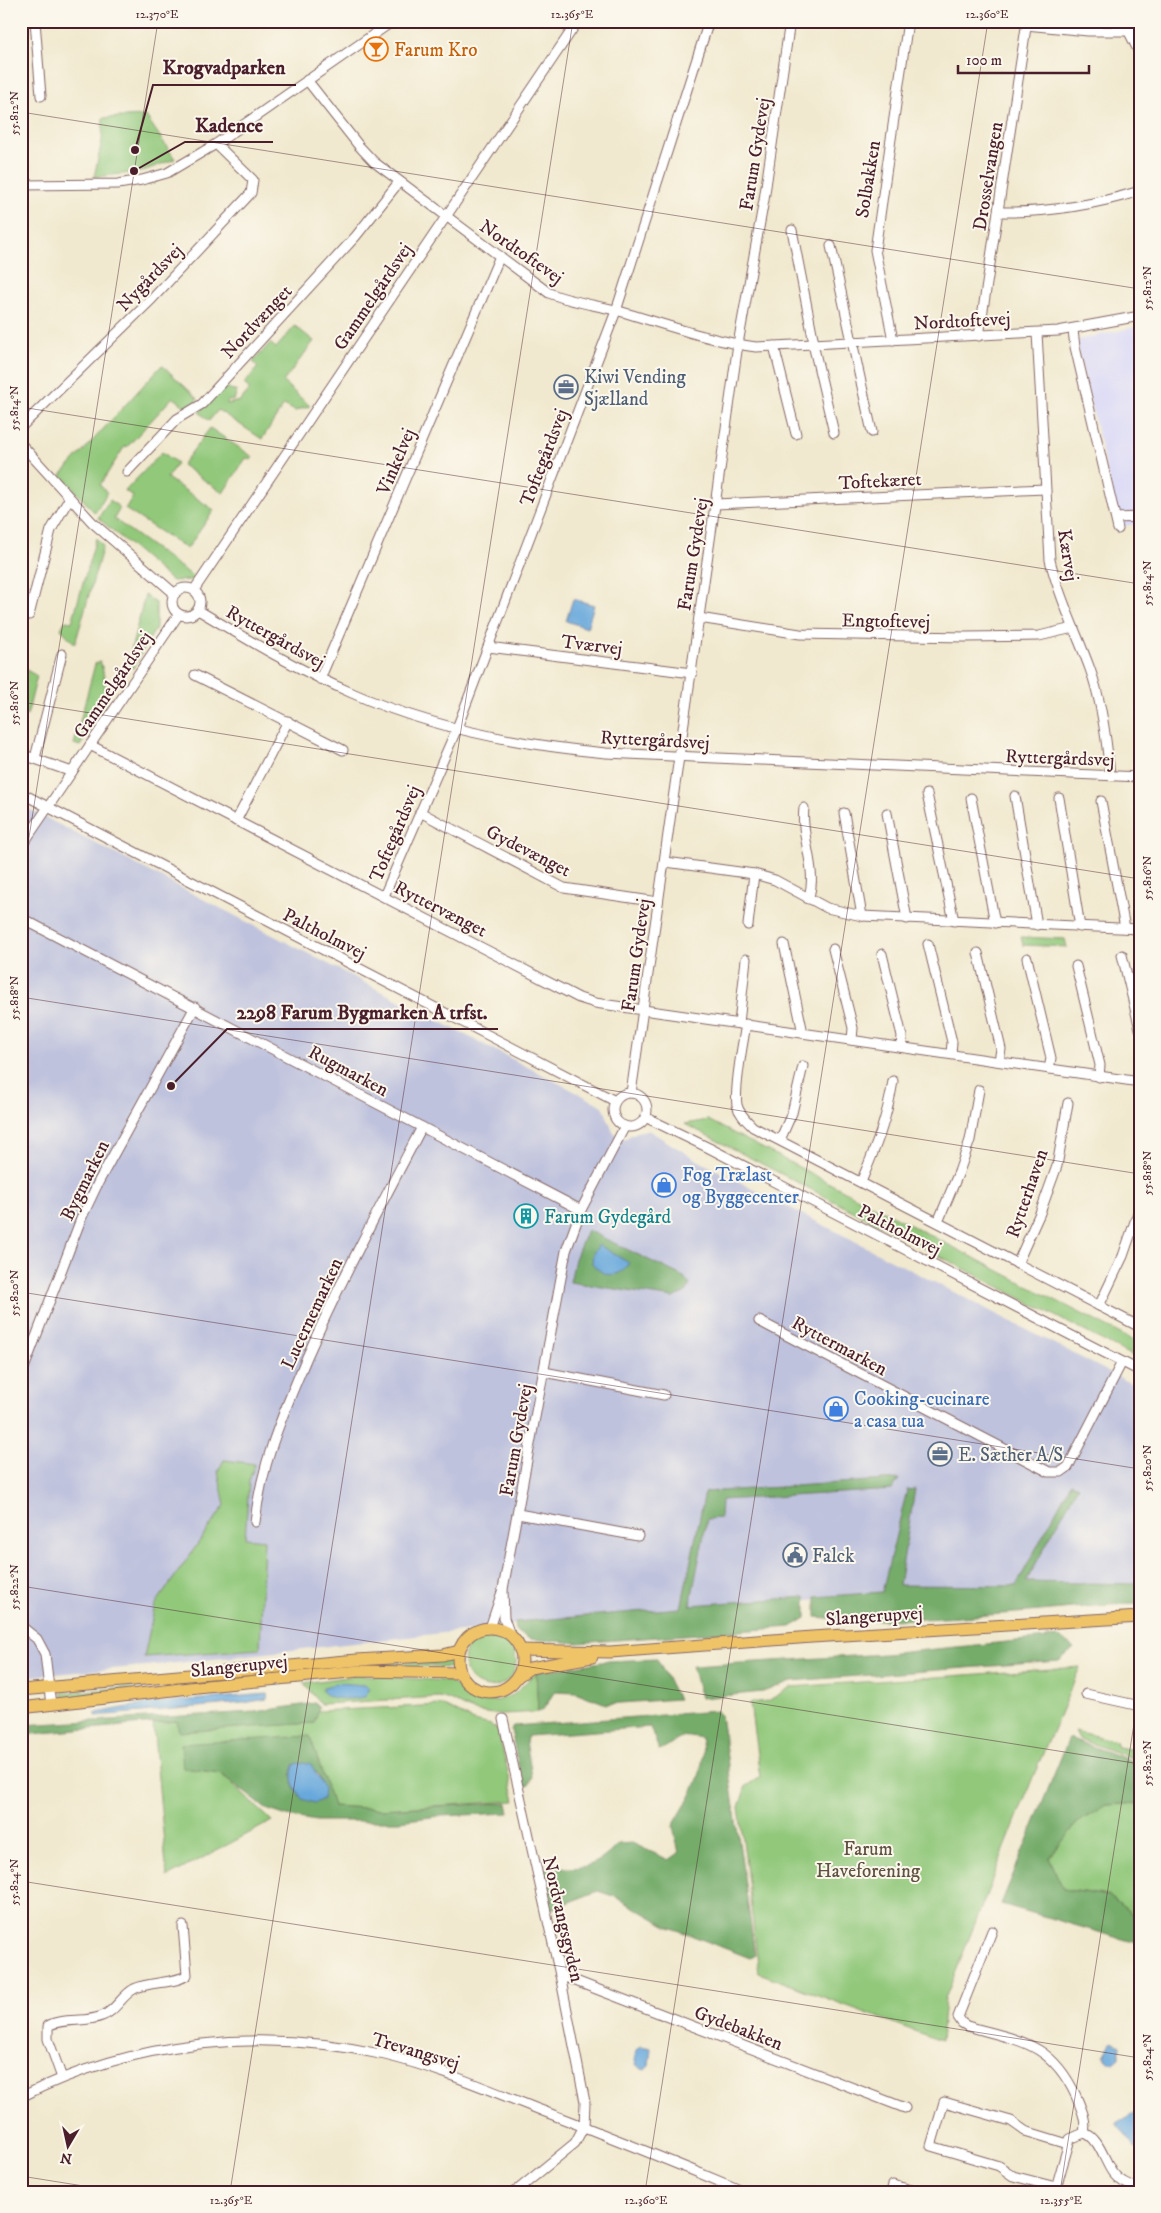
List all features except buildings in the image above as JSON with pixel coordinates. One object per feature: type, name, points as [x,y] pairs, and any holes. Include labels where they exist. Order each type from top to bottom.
[{"type":"main road","name":"Slangerupvej","points":[[520,1650],[610,1652],[812,1637],[1140,1617]]},
{"type":"main road","points":[[490,1628],[510,1635],[520,1650],[522,1664],[517,1676],[503,1689],[485,1692],[468,1684],[460,1673],[458,1658],[459,1651],[471,1634],[490,1628]]},
{"type":"main road","name":"Slangerupvej","points":[[21,1690],[357,1660],[443,1655],[459,1651]]},
{"type":"main road","name":"Slangerupvej","points":[[517,1676],[530,1668],[601,1656],[610,1652]]},
{"type":"main road","name":"Slangerupvej","points":[[21,1708],[206,1686],[360,1671],[460,1673]]},
{"type":"street","points":[[36,21],[41,96]]},
{"type":"street","points":[[21,185],[118,184],[167,173],[216,144],[392,21]]},
{"type":"street","name":"Gammelgårdsvej","points":[[194,590],[578,21]]},
{"type":"street","name":"Toftegårdsvej","points":[[384,896],[456,728],[616,311],[709,21]]},
{"type":"street","name":"Farum Gydevej","points":[[631,1093],[658,902],[666,862],[738,344],[764,200],[790,21]]},
{"type":"street","name":"Solbakken","points":[[893,340],[875,250],[908,21]]},
{"type":"street","points":[[1027,23],[1129,32],[1140,31]]},
{"type":"street","name":"Drosselvangen","points":[[979,336],[1027,23]]},
{"type":"street","points":[[1129,32],[1140,54]]},
{"type":"street","name":"Nordtoftevej","points":[[307,80],[358,146],[399,182],[549,293],[561,298],[738,344],[774,346],[1037,333],[1073,330],[1140,316]]},
{"type":"street","name":"Nygårdsvej","points":[[21,427],[152,299],[251,193],[253,180],[216,144]]},
{"type":"street","name":"Nordvænget","points":[[127,472],[176,419],[202,404],[356,236],[399,182]]},
{"type":"street","points":[[998,212],[1025,212],[1077,207],[1140,191]]},
{"type":"street","points":[[792,230],[814,344],[834,433]]},
{"type":"street","points":[[831,246],[872,432]]},
{"type":"street","name":"Vinkelvej","points":[[320,679],[500,256]]},
{"type":"street","points":[[1073,330],[1074,347],[1118,529]]},
{"type":"street","name":"Kærvej","points":[[1037,333],[1050,560],[1056,585],[1091,671],[1108,751],[1110,775]]},
{"type":"street","points":[[774,346],[796,434]]},
{"type":"street","points":[[21,444],[69,499],[124,551],[175,594]]},
{"type":"street","name":"Toftekæret","points":[[716,504],[1045,489]]},
{"type":"street","points":[[29,615],[51,530],[69,499]]},
{"type":"street","points":[[1116,518],[1140,517]]},
{"type":"street","points":[[182,589],[194,590],[200,598],[198,610],[189,616],[178,614],[173,606],[175,594],[182,589]]},
{"type":"street","name":"Ryttergårdsvej","points":[[198,610],[320,679],[388,707],[456,728],[548,747],[606,753],[1140,776]]},
{"type":"street","name":"Gammelgårdsvej","points":[[21,847],[178,614]]},
{"type":"street","name":"Engtoftevej","points":[[699,618],[800,634],[965,637],[1039,636],[1073,628]]},
{"type":"street","name":"Tværvej","points":[[488,647],[692,673]]},
{"type":"street","name":"Gammelgårdsvej","points":[[35,758],[62,654]]},
{"type":"street","points":[[195,675],[343,750]]},
{"type":"street","points":[[236,821],[288,721]]},
{"type":"street","name":"Ryttervænget","points":[[90,745],[579,998],[595,1003],[1140,1082]]},
{"type":"street","points":[[21,754],[72,772]]},
{"type":"street","name":"Paltholmvej","points":[[21,793],[615,1101]]},
{"type":"street","points":[[927,794],[954,921]]},
{"type":"street","points":[[1014,796],[1037,925]]},
{"type":"street","points":[[970,798],[995,923]]},
{"type":"street","points":[[1059,798],[1080,926]]},
{"type":"street","points":[[1101,801],[1125,928]]},
{"type":"street","points":[[804,808],[802,823],[814,886],[808,899]]},
{"type":"street","name":"Gydevænget","points":[[420,812],[564,888],[658,902]]},
{"type":"street","points":[[844,813],[862,916]]},
{"type":"street","points":[[887,813],[906,919]]},
{"type":"street","points":[[666,862],[754,874],[775,880],[808,899],[844,913],[862,916],[1140,929]]},
{"type":"street","points":[[748,925],[754,874]]},
{"type":"street","name":"Rugmarken","points":[[21,918],[195,1007],[581,1210]]},
{"type":"street","points":[[784,944],[803,1033]]},
{"type":"street","points":[[928,944],[952,1042],[951,1054]]},
{"type":"street","points":[[834,949],[853,1028],[852,1040]]},
{"type":"street","points":[[978,953],[1001,1049],[1000,1061]]},
{"type":"street","points":[[882,954],[902,1036],[901,1047]]},
{"type":"street","points":[[1122,955],[1140,1029]]},
{"type":"street","points":[[1027,958],[1051,1058],[1049,1070]]},
{"type":"street","points":[[743,1023],[746,959]]},
{"type":"street","points":[[1076,966],[1100,1065],[1099,1077]]},
{"type":"street","name":"Bygmarken","points":[[21,1376],[86,1209],[195,1007]]},
{"type":"street","name":"Rytterhaven","points":[[743,1023],[737,1092],[738,1106],[744,1117],[753,1126],[1140,1327]]},
{"type":"street","points":[[780,1140],[792,1113],[803,1066]]},
{"type":"street","points":[[861,1182],[888,1116],[893,1081]]},
{"type":"street","points":[[938,1222],[960,1172],[970,1140],[979,1090]]},
{"type":"street","points":[[631,1093],[644,1100],[645,1117],[638,1124],[625,1126],[614,1117],[615,1101],[624,1094],[631,1093]]},
{"type":"street","name":"Rytterhaven","points":[[1018,1264],[1040,1213],[1057,1166],[1068,1103]]},
{"type":"street","name":"Paltholmvej","points":[[645,1117],[1140,1371]]},
{"type":"street","name":"Lucernemarken","points":[[256,1522],[259,1488],[269,1449],[295,1385],[336,1291],[422,1126]]},
{"type":"street","name":"Farum Gydevej","points":[[490,1628],[503,1589],[566,1251],[581,1210],[625,1126]]},
{"type":"street","points":[[1100,1306],[1123,1256],[1140,1207]]},
{"type":"street","name":"Ryttermarken","points":[[759,1320],[1049,1472],[1061,1472],[1068,1467],[1122,1362]]},
{"type":"street","name":"Farum Gydevej","points":[[544,1372],[664,1396]]},
{"type":"street","name":"Farum Gydevej","points":[[518,1514],[638,1536]]},
{"type":"street","name":"Farum Gydevej","points":[[503,1589],[504,1618],[510,1635]]},
{"type":"street","points":[[21,1626],[37,1639],[45,1654],[51,1705]]},
{"type":"street","points":[[1086,1694],[1140,1706]]},
{"type":"street","name":"Nordvangsgyden","points":[[503,1719],[586,2102],[584,2126]]},
{"type":"street","points":[[62,2078],[48,2039],[47,2030],[50,2024],[100,2017],[112,2012],[120,2000],[132,1990],[146,1984],[181,1979],[187,1975],[183,1926]]},
{"type":"street","points":[[992,1931],[958,2017],[959,2020],[967,2026],[1029,2044],[1044,2052],[1055,2062],[1068,2079],[1083,2112],[1086,2126],[1084,2133]]},
{"type":"street","name":"Gydebakken","points":[[560,1975],[906,2108]]},
{"type":"street","name":"Trevangsvej","points":[[21,2097],[62,2078],[134,2055],[181,2045],[252,2041],[314,2043],[386,2056],[422,2066],[584,2126],[745,2192]]},
{"type":"street","points":[[1068,2144],[1025,2131],[1011,2121],[944,2102],[931,2146],[999,2166],[1012,2176],[1055,2190],[1068,2144],[1074,2136],[1084,2133],[1094,2138],[1114,2175],[1129,2185],[1140,2189]]},
{"type":"street","points":[[515,2192],[576,2143],[584,2126]]},
{"type":"street","points":[[891,2192],[893,2185],[919,2192]]},
{"type":"shaded area","points":[[1140,326],[1140,524],[1120,526],[1078,350],[1078,340]]},
{"type":"shaded area","points":[[21,805],[603,1106],[613,1132],[624,1139],[637,1132],[648,1130],[697,1160],[1140,1388],[1140,1593],[895,1593],[567,1619],[168,1664],[21,1677]]},
{"type":"green space","points":[[146,116],[175,159],[140,172],[94,177],[102,141],[103,118]]},
{"type":"green space","points":[[295,326],[314,341],[283,382],[310,406],[295,411],[284,405],[262,439],[218,410],[209,421],[199,412],[224,386],[237,392],[234,400],[228,401],[227,404],[240,401],[250,389],[244,384],[258,367],[253,362],[270,343],[276,348]]},
{"type":"green space","points":[[162,365],[198,399],[188,409],[173,397],[127,447],[125,446],[100,485],[107,493],[95,513],[61,475]]},
{"type":"green space","points":[[210,428],[253,457],[251,460],[246,458],[223,493],[182,465]]},
{"type":"green space","points":[[162,452],[177,463],[167,478],[214,510],[187,549],[125,509],[133,496],[125,491]]},
{"type":"green space","points":[[110,500],[120,508],[114,519],[194,577],[192,580],[172,581],[98,518]]},
{"type":"green space","points":[[96,538],[103,546],[75,644],[61,629],[65,621],[72,622]]},
{"type":"green space","points":[[145,595],[156,603],[156,628],[133,668],[127,666]]},
{"type":"green space","points":[[100,661],[107,703],[80,746],[74,744],[95,664]]},
{"type":"green space","points":[[21,667],[37,676],[27,716],[21,712]]},
{"type":"green space","points":[[1021,937],[1065,939],[1067,947],[1023,945]]},
{"type":"green space","points":[[708,1120],[1140,1344],[1140,1360],[685,1124]]},
{"type":"green space","points":[[587,1230],[684,1277],[690,1285],[686,1292],[673,1298],[570,1282],[575,1259]]},
{"type":"green space","points":[[224,1460],[255,1464],[249,1481],[245,1538],[264,1540],[260,1649],[144,1657],[155,1605],[225,1505],[218,1471]]},
{"type":"green space","points":[[899,1479],[892,1490],[721,1500],[720,1518],[707,1519],[690,1605],[806,1597],[806,1618],[791,1627],[577,1643],[530,1639],[516,1631],[515,1622],[681,1608],[705,1492]]},
{"type":"green space","points":[[1071,1483],[1078,1486],[1026,1582],[1140,1584],[1140,1604],[922,1619],[869,1620],[816,1617],[816,1597],[882,1592],[907,1490],[915,1489],[899,1585],[1016,1586]]},
{"type":"green space","points":[[490,1635],[500,1637],[508,1643],[514,1651],[516,1661],[514,1671],[508,1679],[500,1685],[490,1687],[480,1685],[472,1679],[466,1671],[464,1661],[466,1651],[472,1643],[480,1637]]},
{"type":"green space","points":[[1058,1637],[1074,1648],[1059,1661],[791,1681],[763,1692],[701,1698],[692,1666],[885,1654]]},
{"type":"green space","points":[[450,1659],[454,1661],[454,1668],[405,1666],[296,1670],[373,1663]]},
{"type":"green space","points":[[657,1659],[678,1699],[606,1704],[575,1692],[555,1691],[542,1711],[538,1712],[536,1672],[608,1661]]},
{"type":"green space","name":"Farum Haveforening","points":[[1080,1667],[1033,1777],[945,1999],[941,2041],[759,1973],[739,1807],[746,1786],[760,1777],[750,1703],[768,1701],[791,1687]]},
{"type":"green space","points":[[536,1672],[538,1712],[513,1714],[479,1712],[439,1697],[321,1704],[303,1683],[361,1675],[448,1681],[481,1700],[496,1701],[513,1695]]},
{"type":"green space","points":[[246,1675],[65,1699],[61,1693]]},
{"type":"green space","points":[[315,1703],[319,1707],[314,1723],[179,1732],[177,1721],[21,1735],[21,1725],[255,1712]]},
{"type":"green space","points":[[442,1705],[474,1721],[491,1725],[498,1730],[515,1801],[381,1809],[333,1806],[310,1736],[183,1768],[220,1773],[272,1821],[167,1877],[153,1723],[177,1721],[179,1731],[314,1723],[318,1711]]},
{"type":"green space","points":[[717,1711],[721,1715],[755,1955],[750,1958],[667,1926],[616,1897],[598,1891],[551,1909],[543,1877],[545,1868],[577,1868],[585,1866],[601,1859],[618,1844],[632,1843],[669,1860],[679,1853],[673,1826],[691,1795],[700,1773],[703,1750],[701,1738],[681,1737],[659,1750],[650,1727],[528,1736],[526,1741],[532,1777],[529,1785],[523,1787],[511,1730],[513,1726]]},
{"type":"green space","points":[[1075,1731],[1116,1741],[1118,1747],[1140,1751],[1140,1761],[1079,1739]]},
{"type":"green space","points":[[310,1736],[333,1806],[381,1809],[507,1803],[509,1813],[440,1816],[398,1821],[316,1821],[287,1816],[266,1809],[220,1773],[183,1768],[181,1744]],"holes":[[[318,1773],[322,1785],[295,1789],[291,1774]]]},
{"type":"green space","points":[[1069,1738],[1140,1764],[1140,1803],[1106,1805],[1077,1823],[1049,1858],[1063,1889],[1109,1896],[1140,1920],[1140,1944],[1001,1904]]},
{"type":"green space","points":[[1140,1803],[1140,1920],[1109,1896],[1063,1889],[1049,1858],[1077,1823],[1106,1805]]},
{"type":"water","points":[[573,599],[594,605],[587,628],[566,621]]},
{"type":"water","points":[[599,1245],[629,1263],[621,1272],[611,1275],[596,1268],[592,1263],[593,1253]]},
{"type":"water","points":[[339,1683],[364,1685],[369,1688],[365,1697],[348,1699],[331,1697],[322,1691],[324,1687]]},
{"type":"water","points":[[268,1694],[267,1699],[243,1703],[96,1716],[96,1713],[151,1703]]},
{"type":"water","points":[[304,1762],[311,1764],[324,1788],[323,1799],[315,1803],[302,1799],[293,1782],[292,1774],[295,1764]]},
{"type":"water","points":[[1112,2041],[1120,2045],[1119,2058],[1114,2062],[1108,2062],[1104,2055]]},
{"type":"water","points":[[640,2046],[651,2048],[649,2066],[645,2070],[636,2063],[636,2050]]},
{"type":"water","points":[[1140,2111],[1140,2150],[1136,2149],[1116,2123]]},
{"type":"place","name":"Farum Kro","points":[[376,49]]},
{"type":"place","name":"Krogvadparken","points":[[135,150]]},
{"type":"place","name":"Kadence","points":[[134,171]]},
{"type":"place","name":"Kiwi Vending Sjælland","points":[[566,387]]},
{"type":"place","name":"2298 Farum Bygmarken A trfst.","points":[[171,1086]]},
{"type":"place","name":"Fog Trælast og Byggecenter","points":[[664,1185]]},
{"type":"place","name":"Farum Gydegård","points":[[526,1216]]},
{"type":"place","name":"Cooking-cucinare a casa tua","points":[[836,1409]]},
{"type":"place","name":"E. Sæther A/S","points":[[940,1454]]},
{"type":"place","name":"Falck","points":[[795,1555]]}]
